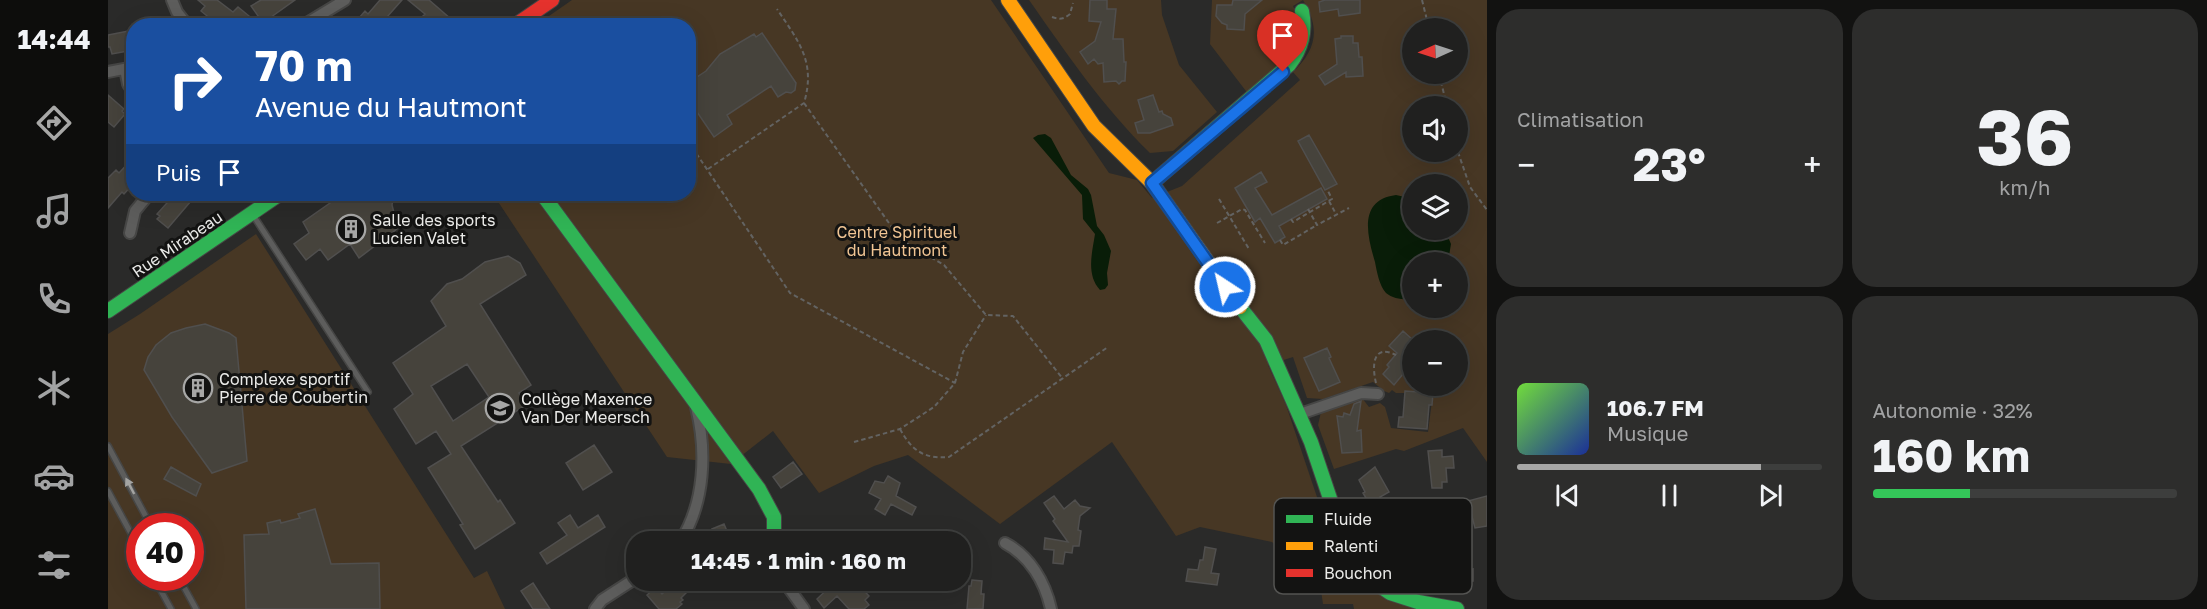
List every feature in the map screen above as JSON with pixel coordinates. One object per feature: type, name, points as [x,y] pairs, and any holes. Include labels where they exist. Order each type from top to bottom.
[{"type":"street","points":[[172,0],[182,18]]},
{"type":"street","points":[[315,18],[345,0]]},
{"type":"street","points":[[527,18],[552,0]]},
{"type":"street","points":[[1008,0],[1094,126],[1152,183],[1229,293],[1266,340],[1300,414],[1329,498]]},
{"type":"street","points":[[1152,183],[1297,58],[1305,36],[1302,11]]},
{"type":"street","points":[[108,72],[126,69]]},
{"type":"street","points":[[130,233],[135,211],[143,201]]},
{"type":"street","name":"Rue Mirabeau","points":[[108,309],[270,201]]},
{"type":"street","points":[[547,201],[759,489],[770,508],[775,531]]},
{"type":"street","points":[[1300,414],[1377,389]]},
{"type":"street","points":[[686,531],[696,507],[701,475],[700,428],[694,401]]},
{"type":"street","points":[[1005,543],[1021,553],[1035,571],[1045,589],[1051,609]]},
{"type":"street","points":[[595,609],[602,600],[626,584]]},
{"type":"street","points":[[791,591],[804,609]]},
{"type":"street","points":[[1393,594],[1406,599],[1457,609]]},
{"type":"street","points":[[1406,599],[1409,594]]},
{"type":"lane","points":[[252,213],[368,392]]},
{"type":"lane","points":[[108,446],[144,513]]},
{"type":"lane","points":[[108,491],[126,524]]},
{"type":"lane","points":[[161,591],[171,609]]},
{"type":"lane","points":[[186,591],[196,609]]},
{"type":"path","points":[[1422,0],[1426,18]]},
{"type":"path","points":[[1052,17],[1065,18],[1070,14],[1073,3]]},
{"type":"path","points":[[708,169],[804,103],[809,71],[802,47],[777,9]]},
{"type":"path","points":[[804,103],[901,240],[944,265],[986,315],[1013,316],[1063,379]]},
{"type":"path","points":[[696,152],[790,293],[955,383]]},
{"type":"path","points":[[1461,162],[1470,187],[1487,210]]},
{"type":"path","points":[[1291,219],[1293,222],[1297,217],[1332,199],[1327,189]]},
{"type":"path","points":[[1219,199],[1249,249]]},
{"type":"path","points":[[1329,201],[1337,215]]},
{"type":"path","points":[[1280,240],[1283,245],[1349,208]]},
{"type":"path","points":[[1217,223],[1242,209],[1245,210],[1265,243]]},
{"type":"path","points":[[1309,211],[1317,225]]},
{"type":"path","points":[[854,442],[900,429],[934,407],[955,383],[963,352],[986,315]]},
{"type":"path","points":[[900,429],[916,451],[934,458],[949,457],[1108,347]]},
{"type":"path","points":[[1377,389],[1373,369],[1375,357],[1386,352],[1396,355]]},
{"type":"green space","name":"Centre Spirituel du Hautmont","points":[[572,0],[991,0],[1109,173],[1137,180],[1152,198],[1182,186],[1300,80],[1293,72],[1307,56],[1314,30],[1309,11],[1303,0],[1487,0],[1487,462],[1463,428],[1404,451],[1396,449],[1334,469],[1318,425],[1321,412],[1362,398],[1369,407],[1380,403],[1385,407],[1391,428],[1428,432],[1433,396],[1468,396],[1468,330],[1402,330],[1402,393],[1392,390],[1389,393],[1373,382],[1323,399],[1307,398],[1293,357],[1268,365],[1286,405],[1317,498],[1274,498],[1274,544],[1200,527],[1176,536],[1112,442],[1000,524],[908,455],[874,466],[819,493],[773,431],[731,464],[667,457],[498,201],[696,201],[696,18],[546,18]]},
{"type":"green space","points":[[1029,0],[1161,0],[1162,15],[1179,65],[1217,112],[1173,151],[1150,153],[1101,98]]},
{"type":"green space","points":[[1212,0],[1303,0],[1293,6],[1300,22],[1299,45],[1249,95],[1210,44]]},
{"type":"green space","points":[[256,234],[474,578],[487,571],[505,609],[108,609],[108,334]]},
{"type":"green space","points":[[1322,594],[1380,594],[1402,604],[1425,609],[1354,609],[1353,604],[1323,604]]},
{"type":"shaded area","points":[[1045,134],[1051,138],[1071,175],[1088,189],[1091,195],[1097,226],[1111,251],[1107,273],[1108,285],[1105,289],[1100,290],[1091,271],[1095,234],[1083,219],[1082,195],[1033,138]]},
{"type":"shaded area","points":[[1396,195],[1402,196],[1402,240],[1449,240],[1451,244],[1450,252],[1402,252],[1402,299],[1392,297],[1382,286],[1368,230],[1371,211],[1384,198]]},
{"type":"building","points":[[198,0],[217,0],[233,12],[238,7],[249,16],[247,18],[210,18],[201,11],[205,6]]},
{"type":"building","points":[[261,0],[295,0],[270,18],[260,18],[251,6]]},
{"type":"building","points":[[380,0],[402,0],[386,18],[359,18],[365,11],[368,14]]},
{"type":"building","points":[[408,0],[429,0],[450,18],[425,18],[423,16],[425,14]]},
{"type":"building","points":[[1090,0],[1107,0],[1107,9],[1116,9],[1113,39],[1123,39],[1124,62],[1126,62],[1125,81],[1119,84],[1116,81],[1104,82],[1103,63],[1098,64],[1094,59],[1088,64],[1080,52],[1095,41],[1101,22],[1089,21]]},
{"type":"building","points":[[1233,0],[1262,0],[1245,14],[1244,30],[1227,29],[1227,25],[1216,16],[1217,5],[1232,5]]},
{"type":"building","points":[[1360,0],[1360,13],[1339,16],[1338,9],[1320,12],[1319,2]]},
{"type":"building","points":[[126,32],[126,51],[112,54],[108,47],[108,35]]},
{"type":"building","points":[[762,33],[796,83],[795,90],[778,97],[771,86],[727,115],[732,124],[714,137],[696,110],[696,78],[706,71],[720,54],[754,34],[756,37]]},
{"type":"building","points":[[1341,36],[1353,36],[1353,43],[1358,43],[1359,57],[1362,57],[1363,76],[1346,77],[1346,72],[1325,85],[1319,76],[1337,64],[1335,39]]},
{"type":"building","points":[[108,95],[124,109],[122,111],[125,114],[114,127],[108,122]]},
{"type":"building","points":[[1153,95],[1159,112],[1162,111],[1171,118],[1173,125],[1150,133],[1138,133],[1135,123],[1144,120],[1138,100]]},
{"type":"building","points":[[1309,135],[1337,184],[1325,190],[1298,141]]},
{"type":"building","points":[[126,166],[126,192],[124,194],[122,192],[108,208],[108,178],[116,170],[119,173]]},
{"type":"building","points":[[1261,172],[1267,182],[1255,188],[1272,215],[1321,188],[1327,199],[1279,226],[1285,237],[1275,243],[1260,218],[1255,222],[1235,188]]},
{"type":"building","points":[[169,201],[191,201],[168,228],[157,219],[160,216],[157,214]]},
{"type":"building","name":"Salle des sports Lucien Valet","points":[[333,201],[393,201],[394,213],[402,225],[359,258],[350,244],[328,260],[320,249],[306,260],[294,244],[309,233],[303,222]]},
{"type":"building","points":[[508,256],[520,263],[526,275],[480,304],[531,385],[519,393],[526,405],[461,446],[498,502],[500,500],[515,523],[475,549],[460,525],[463,524],[428,468],[451,454],[436,431],[416,444],[394,409],[413,394],[393,363],[446,326],[431,301],[447,284],[462,279],[485,262]],"holes":[[[467,364],[489,397],[453,421],[431,386]]]},
{"type":"building","name":"Complexe sportif Pierre de Coubertin","points":[[205,324],[236,338],[247,461],[212,473],[172,417],[144,370],[148,357],[156,345],[171,333]]},
{"type":"building","points":[[1402,332],[1402,375],[1394,385],[1383,374],[1397,353],[1389,346]]},
{"type":"building","points":[[1327,348],[1340,382],[1319,391],[1304,358]]},
{"type":"building","points":[[1405,396],[1433,396],[1432,405],[1429,405],[1427,429],[1398,427],[1399,417],[1403,417]]},
{"type":"building","points":[[1361,401],[1357,431],[1361,430],[1362,452],[1342,453],[1337,416],[1343,417],[1344,413],[1350,415],[1354,404]]},
{"type":"building","points":[[594,445],[612,472],[583,490],[566,463]]},
{"type":"building","points":[[1442,450],[1442,457],[1453,456],[1454,468],[1446,468],[1447,482],[1442,482],[1442,488],[1432,488],[1428,451]]},
{"type":"building","points":[[793,462],[802,474],[781,488],[773,477]]},
{"type":"building","points":[[171,467],[201,484],[196,496],[164,479]]},
{"type":"building","points":[[1375,467],[1389,492],[1381,498],[1366,498],[1359,480]]},
{"type":"building","points":[[888,476],[900,483],[896,496],[916,507],[912,515],[891,504],[885,515],[875,509],[881,499],[869,493],[875,481],[884,483]]},
{"type":"building","points":[[1054,496],[1064,509],[1075,500],[1080,506],[1090,508],[1080,516],[1079,546],[1073,546],[1072,553],[1065,552],[1063,564],[1053,563],[1054,550],[1044,549],[1045,538],[1068,542],[1044,503]]},
{"type":"building","points":[[1487,496],[1487,526],[1475,528],[1472,500]]},
{"type":"building","points":[[315,509],[331,564],[379,563],[380,609],[246,609],[244,535],[269,534],[267,523],[280,520],[281,523],[300,518],[298,514]]},
{"type":"building","points":[[570,515],[578,528],[598,515],[605,527],[547,564],[540,553],[567,535],[558,523]]},
{"type":"building","points":[[724,524],[727,531],[713,531],[712,529]]},
{"type":"building","points":[[1205,547],[1216,549],[1211,573],[1219,574],[1217,585],[1186,581],[1188,569],[1198,570],[1200,560],[1203,560]]},
{"type":"building","points":[[972,580],[982,581],[983,609],[967,609]]},
{"type":"building","points":[[533,583],[550,609],[533,609],[521,591]]},
{"type":"building","points":[[652,591],[659,591],[662,594],[666,591],[684,591],[686,593],[681,598],[682,604],[676,609],[659,609],[647,595]]},
{"type":"building","points":[[825,591],[864,591],[869,596],[865,600],[869,605],[864,609],[849,609],[837,596],[824,608],[817,599]]},
{"type":"traffic: fast","points":[[1152,183],[1289,65],[1302,40],[1302,11]]},
{"type":"traffic: fast","points":[[108,311],[270,201]]},
{"type":"traffic: fast","points":[[547,201],[759,489],[774,517],[774,531]]},
{"type":"traffic: fast","points":[[1240,307],[1266,340],[1311,442],[1330,498]]},
{"type":"traffic: fast","points":[[1393,594],[1418,602],[1457,609]]},
{"type":"traffic: slow","points":[[1008,0],[1094,126],[1152,183],[1240,307]]},
{"type":"traffic: jam","points":[[526,18],[552,0]]},
{"type":"place","name":"Salle des sports Lucien Valet","points":[[351,229]]},
{"type":"place","name":"Complexe sportif Pierre de Coubertin","points":[[198,388]]},
{"type":"place","name":"Collège Maxence Van Der Meersch","points":[[500,408]]},
{"type":"route","points":[[1225,287],[1152,183],[1283,72]]}]
